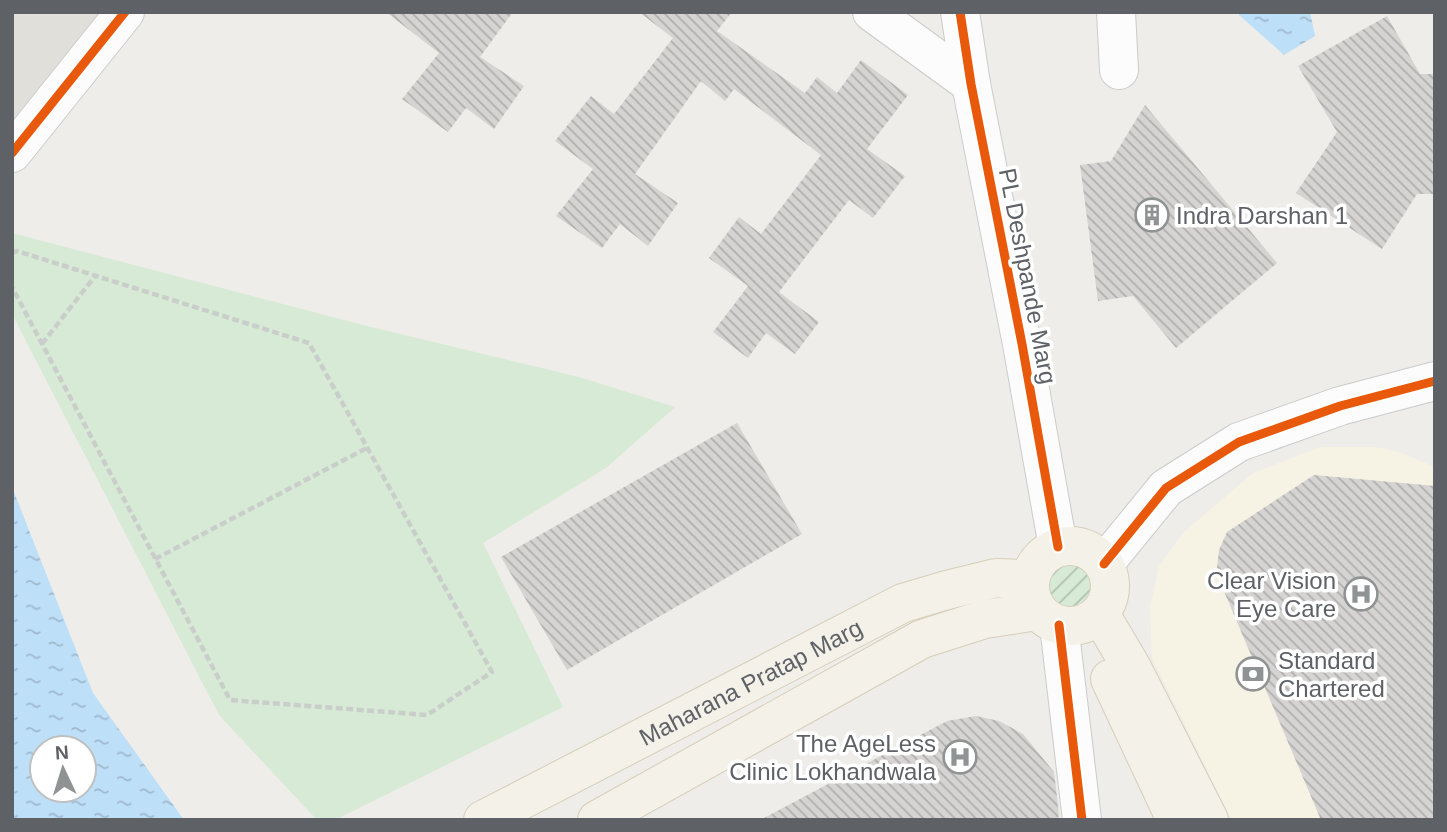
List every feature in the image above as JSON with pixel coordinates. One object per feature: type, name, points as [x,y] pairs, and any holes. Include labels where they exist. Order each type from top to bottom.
[{"type":"main road","points":[[1062,610],[1109,598],[1110,580],[1104,564],[1092,552],[1075,545],[1049,551],[1035,565],[1176,820]]},
{"type":"main road","name":"Maharana Pratap Marg","points":[[483,820],[903,603],[996,579],[1062,610]]},
{"type":"main road","points":[[1062,610],[1132,668],[1209,820]]},
{"type":"main road","name":"Maharana Pratap Marg","points":[[597,820],[922,639],[985,620],[1062,610]]},
{"type":"street","points":[[12,153],[125,12]]},
{"type":"street","points":[[872,12],[971,84]]},
{"type":"street","name":"PL Deshpande Marg","points":[[960,12],[971,84],[1022,344],[1058,547]]},
{"type":"street","points":[[1116,12],[1119,70]]},
{"type":"street","points":[[1104,564],[1166,488],[1239,442],[1340,407],[1435,381]]},
{"type":"street","points":[[1062,610],[1082,820]]},
{"type":"path","points":[[12,253],[17,251],[309,343],[492,671],[427,715],[230,700],[12,287]]},
{"type":"path","points":[[42,344],[96,276]]},
{"type":"path","points":[[155,559],[367,449]]},
{"type":"shaded area","points":[[12,12],[118,12],[12,138]]},
{"type":"shaded area","points":[[1320,447],[1375,447],[1399,452],[1435,467],[1435,820],[1232,820],[1152,658],[1150,607],[1159,566],[1183,533],[1253,473]]},
{"type":"green space","points":[[12,233],[363,325],[579,377],[675,407],[606,468],[483,543],[563,707],[335,820],[317,820],[219,715],[12,314]]},
{"type":"green space","points":[[1070,564],[1087,571],[1094,588],[1087,605],[1070,612],[1053,605],[1046,588],[1053,571]]},
{"type":"water","points":[[1239,12],[1310,12],[1315,36],[1284,55],[1239,15]]},
{"type":"water","points":[[12,487],[93,693],[184,820],[12,820]]},
{"type":"building","points":[[386,12],[513,12],[480,57],[524,86],[494,129],[466,108],[448,132],[402,99],[439,53]]},
{"type":"building","points":[[639,12],[732,12],[717,31],[805,93],[817,77],[837,93],[861,60],[908,95],[867,149],[905,176],[873,218],[849,200],[779,292],[819,322],[795,354],[766,333],[748,358],[713,332],[748,286],[709,258],[739,217],[761,234],[821,155],[734,89],[725,101],[701,81],[635,174],[678,203],[648,246],[620,224],[602,248],[556,216],[593,169],[555,141],[591,96],[614,114],[673,38]]},
{"type":"building","name":"Indra Darshan 1","points":[[1387,16],[1420,74],[1435,74],[1435,194],[1417,194],[1382,249],[1296,193],[1337,132],[1298,66]]},
{"type":"building","name":"Indra Darshan 1","points":[[1145,105],[1277,263],[1176,348],[1133,296],[1098,301],[1080,165],[1111,161]]},
{"type":"building","points":[[737,423],[802,534],[567,670],[501,557]]},
{"type":"building","points":[[1314,475],[1435,486],[1435,820],[1321,820],[1223,589],[1217,568],[1219,550],[1227,532]]},
{"type":"building","name":"The AgeLess Clinic Lokhandwala","points":[[976,716],[999,721],[1023,734],[1054,772],[1058,820],[760,820],[947,721]]},
{"type":"cycle path","points":[[12,153],[125,12]]},
{"type":"cycle path","points":[[960,12],[971,84],[1022,344],[1058,547]]},
{"type":"cycle path","points":[[1104,564],[1166,488],[1239,442],[1340,406],[1435,381]]},
{"type":"cycle path","points":[[1059,625],[1082,820]]},
{"type":"place","name":"Indra Darshan 1","points":[[1152,215]]},
{"type":"place","name":"Clear Vision Eye Care","points":[[1361,594]]},
{"type":"place","name":"Standard Chartered","points":[[1253,674]]},
{"type":"place","name":"The AgeLess Clinic Lokhandwala","points":[[960,757]]}]
